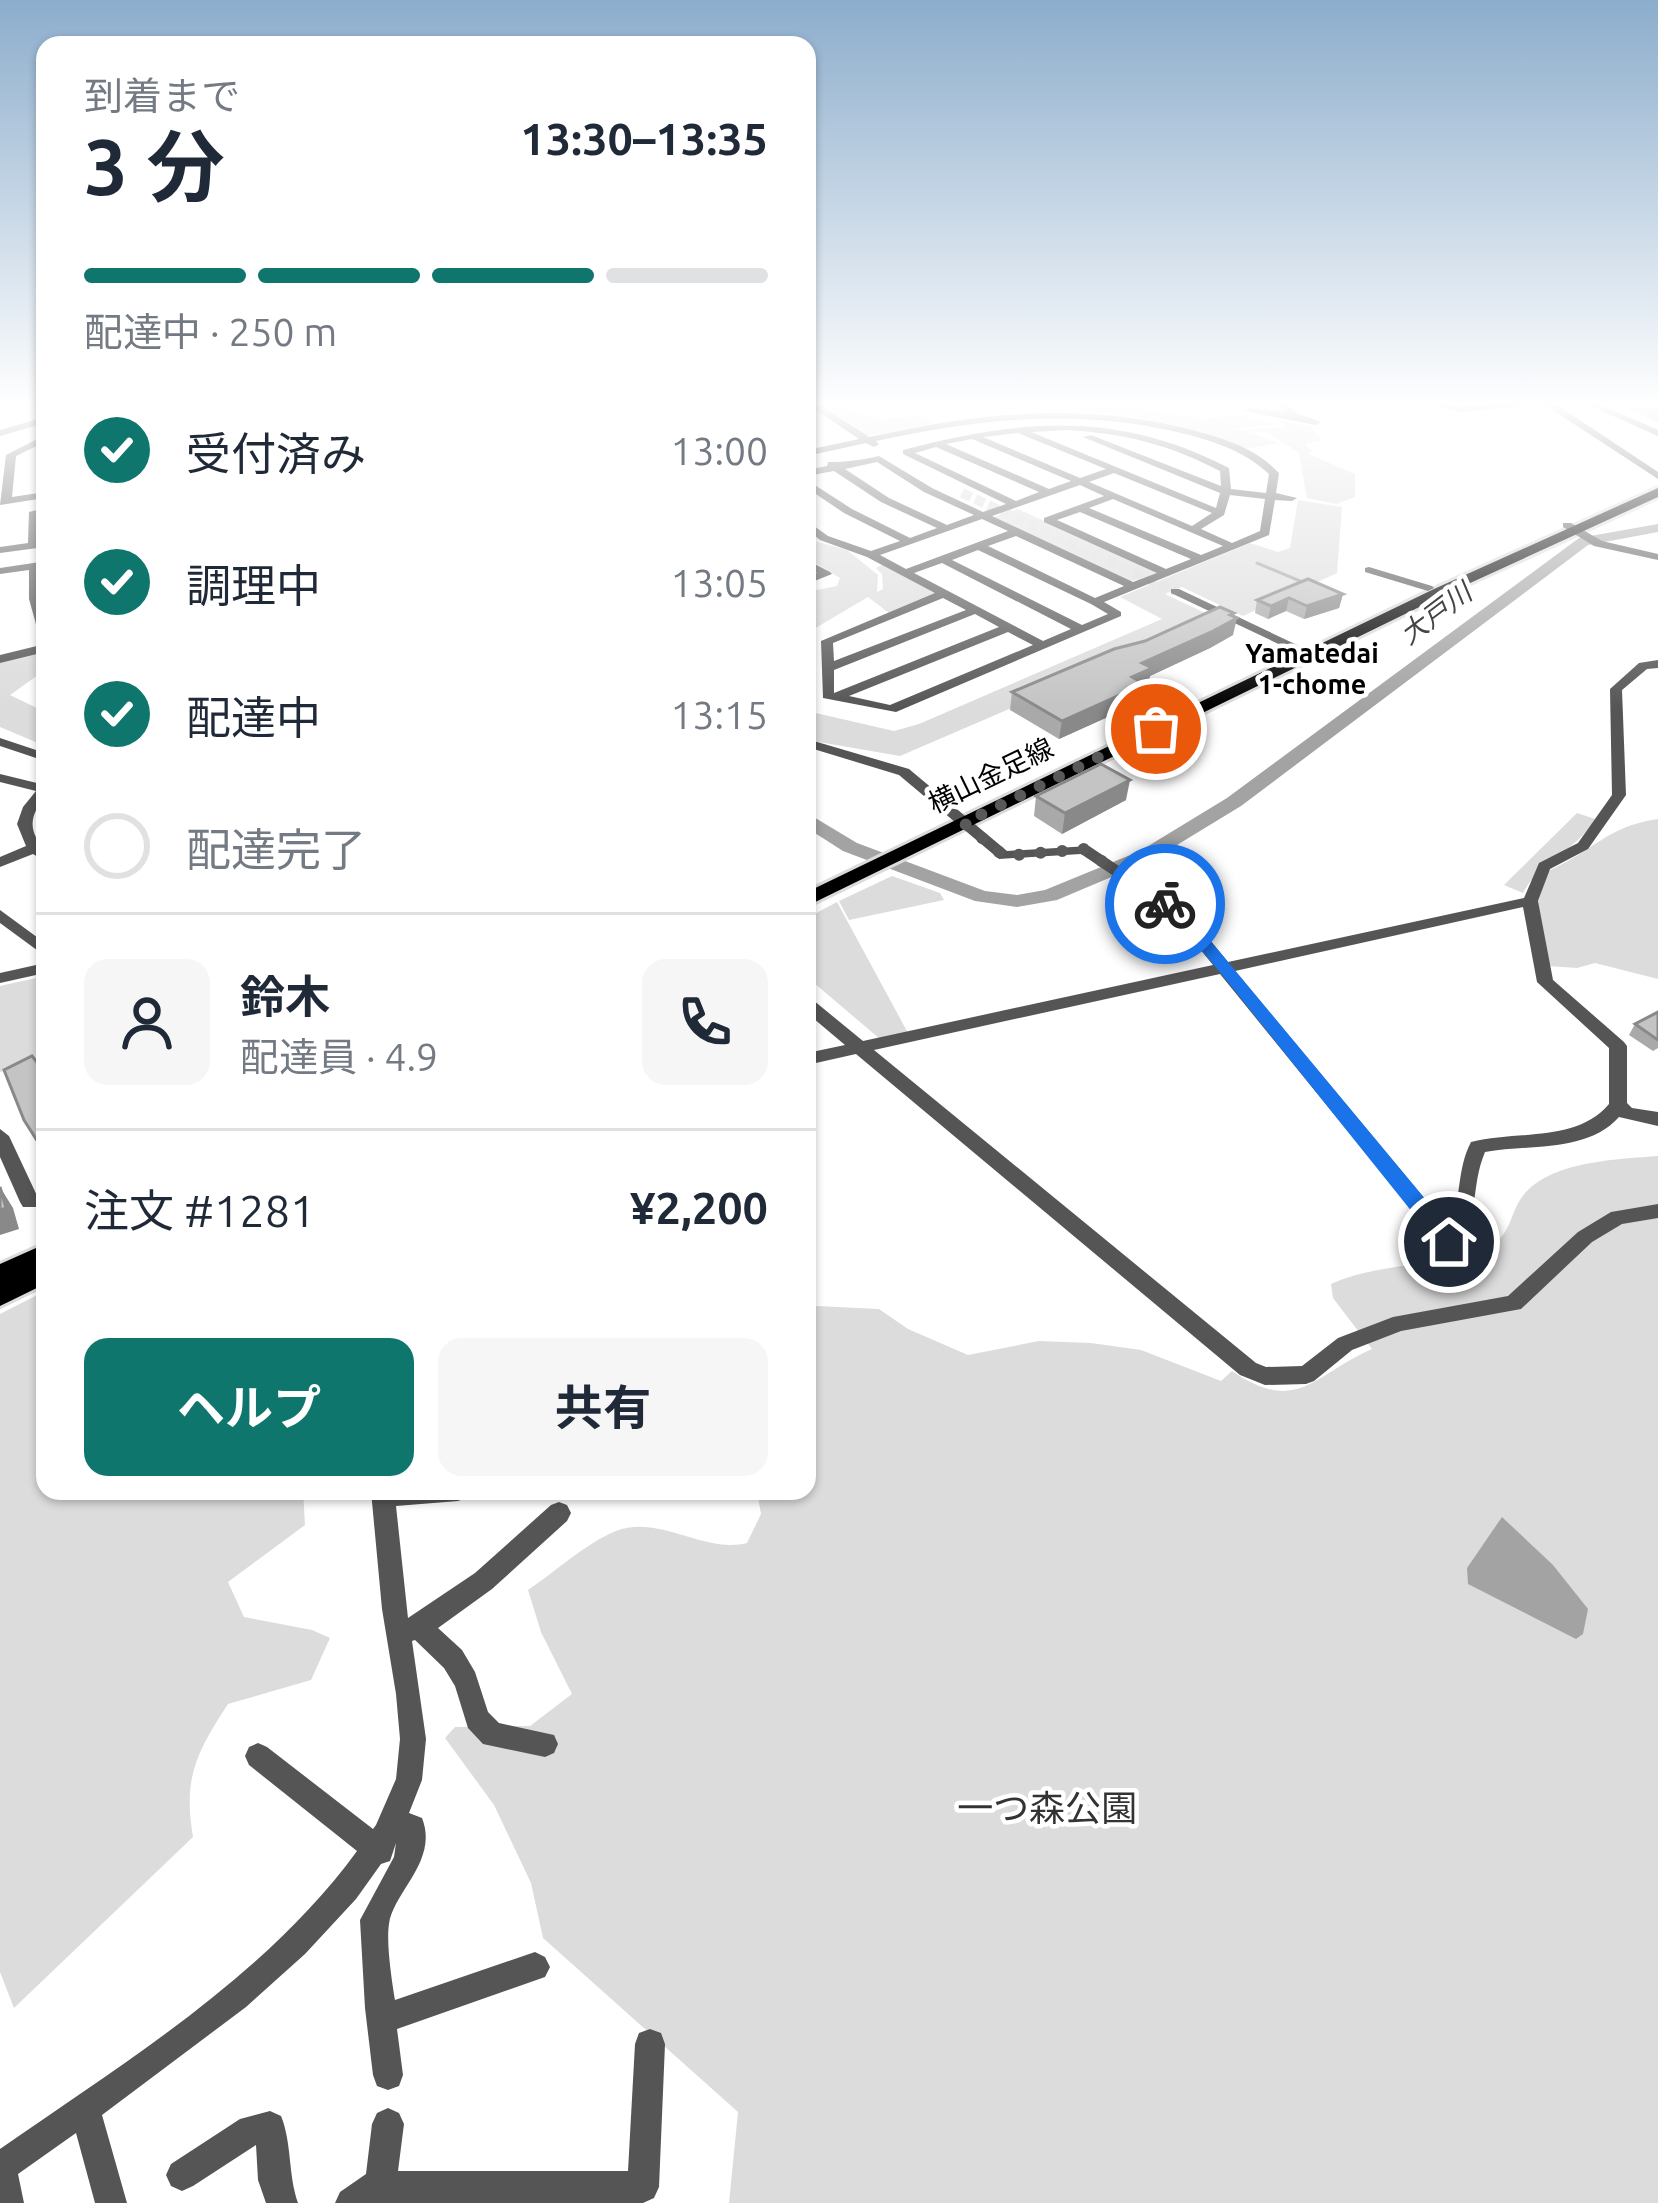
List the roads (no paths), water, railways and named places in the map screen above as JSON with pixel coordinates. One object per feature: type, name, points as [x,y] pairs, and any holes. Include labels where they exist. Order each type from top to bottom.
[{"type":"main road","name":"横山金足線","points":[[816,895],[960,819],[1580,533],[1626,504]]},
{"type":"main road","name":"横山金足線","points":[[1312,655],[1428,588],[1580,533]]},
{"type":"main road","name":"横山金足線","points":[[816,883],[880,858]]},
{"type":"main road","points":[[0,1276],[36,1258]]},
{"type":"main road","points":[[0,1294],[36,1277]]},
{"type":"street","points":[[837,504],[910,542]]},
{"type":"street","points":[[893,504],[947,530]]},
{"type":"street","points":[[959,504],[1132,586]]},
{"type":"street","points":[[872,555],[1019,504]]},
{"type":"street","points":[[1091,504],[1048,520],[1166,573]]},
{"type":"street","points":[[1131,504],[1232,546]]},
{"type":"street","points":[[1197,504],[1220,513]]},
{"type":"street","points":[[1193,530],[1220,513],[1223,504]]},
{"type":"street","points":[[1095,602],[1267,530],[1271,504]]},
{"type":"street","points":[[1080,508],[1200,560]]},
{"type":"street","points":[[816,531],[872,555],[1042,645]]},
{"type":"street","points":[[905,573],[1016,532]]},
{"type":"street","points":[[1580,533],[1658,557]]},
{"type":"street","points":[[0,550],[36,545]]},
{"type":"street","points":[[945,593],[826,641],[828,695],[891,709],[1117,614],[979,546]]},
{"type":"street","points":[[942,559],[1081,629]]},
{"type":"street","points":[[0,571],[36,565]]},
{"type":"street","points":[[1369,570],[1428,588]]},
{"type":"street","points":[[1175,591],[1312,655]]},
{"type":"street","points":[[830,667],[976,610]]},
{"type":"street","points":[[838,696],[1008,628]]},
{"type":"street","points":[[0,658],[36,650]]},
{"type":"street","points":[[816,745],[904,772],[1004,856],[1084,849],[1179,913],[1449,1242],[1467,1219],[1467,1172],[1478,1147],[1559,1138],[1604,1122],[1618,1106],[1618,1046],[1545,982],[1530,901],[1539,872],[1582,846],[1618,795],[1616,688],[1643,666],[1658,664]]},
{"type":"street","points":[[0,742],[36,755]]},
{"type":"street","points":[[0,778],[36,788]]},
{"type":"street","points":[[36,799],[21,820],[36,847]]},
{"type":"street","points":[[0,863],[36,853]]},
{"type":"street","points":[[816,1057],[1530,901]]},
{"type":"street","points":[[0,915],[36,944]]},
{"type":"street","points":[[0,978],[36,970]]},
{"type":"street","points":[[816,1011],[1156,1295],[1248,1369],[1265,1376],[1306,1375],[1345,1344],[1400,1323],[1514,1303],[1585,1238],[1618,1217],[1658,1211]]},
{"type":"street","points":[[1618,1106],[1627,1113],[1658,1119]]},
{"type":"street","points":[[0,1136],[30,1202]]},
{"type":"street","points":[[8,2203],[1,2167],[150,2065],[246,1986],[380,1851],[410,1776],[408,1630],[383,1500]]},
{"type":"street","points":[[408,1630],[497,1569],[559,1513]]},
{"type":"street","points":[[408,1630],[453,1659],[466,1681],[477,1719],[493,1735],[545,1744]]},
{"type":"street","points":[[258,1756],[380,1851]]},
{"type":"street","points":[[388,2075],[374,1921],[407,1861],[412,1828],[394,1820]]},
{"type":"street","points":[[380,2008],[393,2016],[535,1967]]},
{"type":"street","points":[[388,2124],[365,2195],[643,2187],[650,2044]]},
{"type":"street","points":[[85,2108],[111,2203]]},
{"type":"street","points":[[182,2175],[251,2130],[270,2127],[274,2180],[282,2203]]},
{"type":"waterway","name":"大戸川","points":[[816,825],[850,847],[982,897],[1017,901],[1050,896],[1147,855],[1234,802],[1584,541],[1658,528]]},
{"type":"waterway","points":[[1257,563],[1307,584]]},
{"type":"tunnel","points":[[985,504],[1175,591]]},
{"type":"district","name":"Yamatedai 1-chome","points":[[1312,670]]},
{"type":"park label","name":"一つ森公園","points":[[1047,1808]]}]
